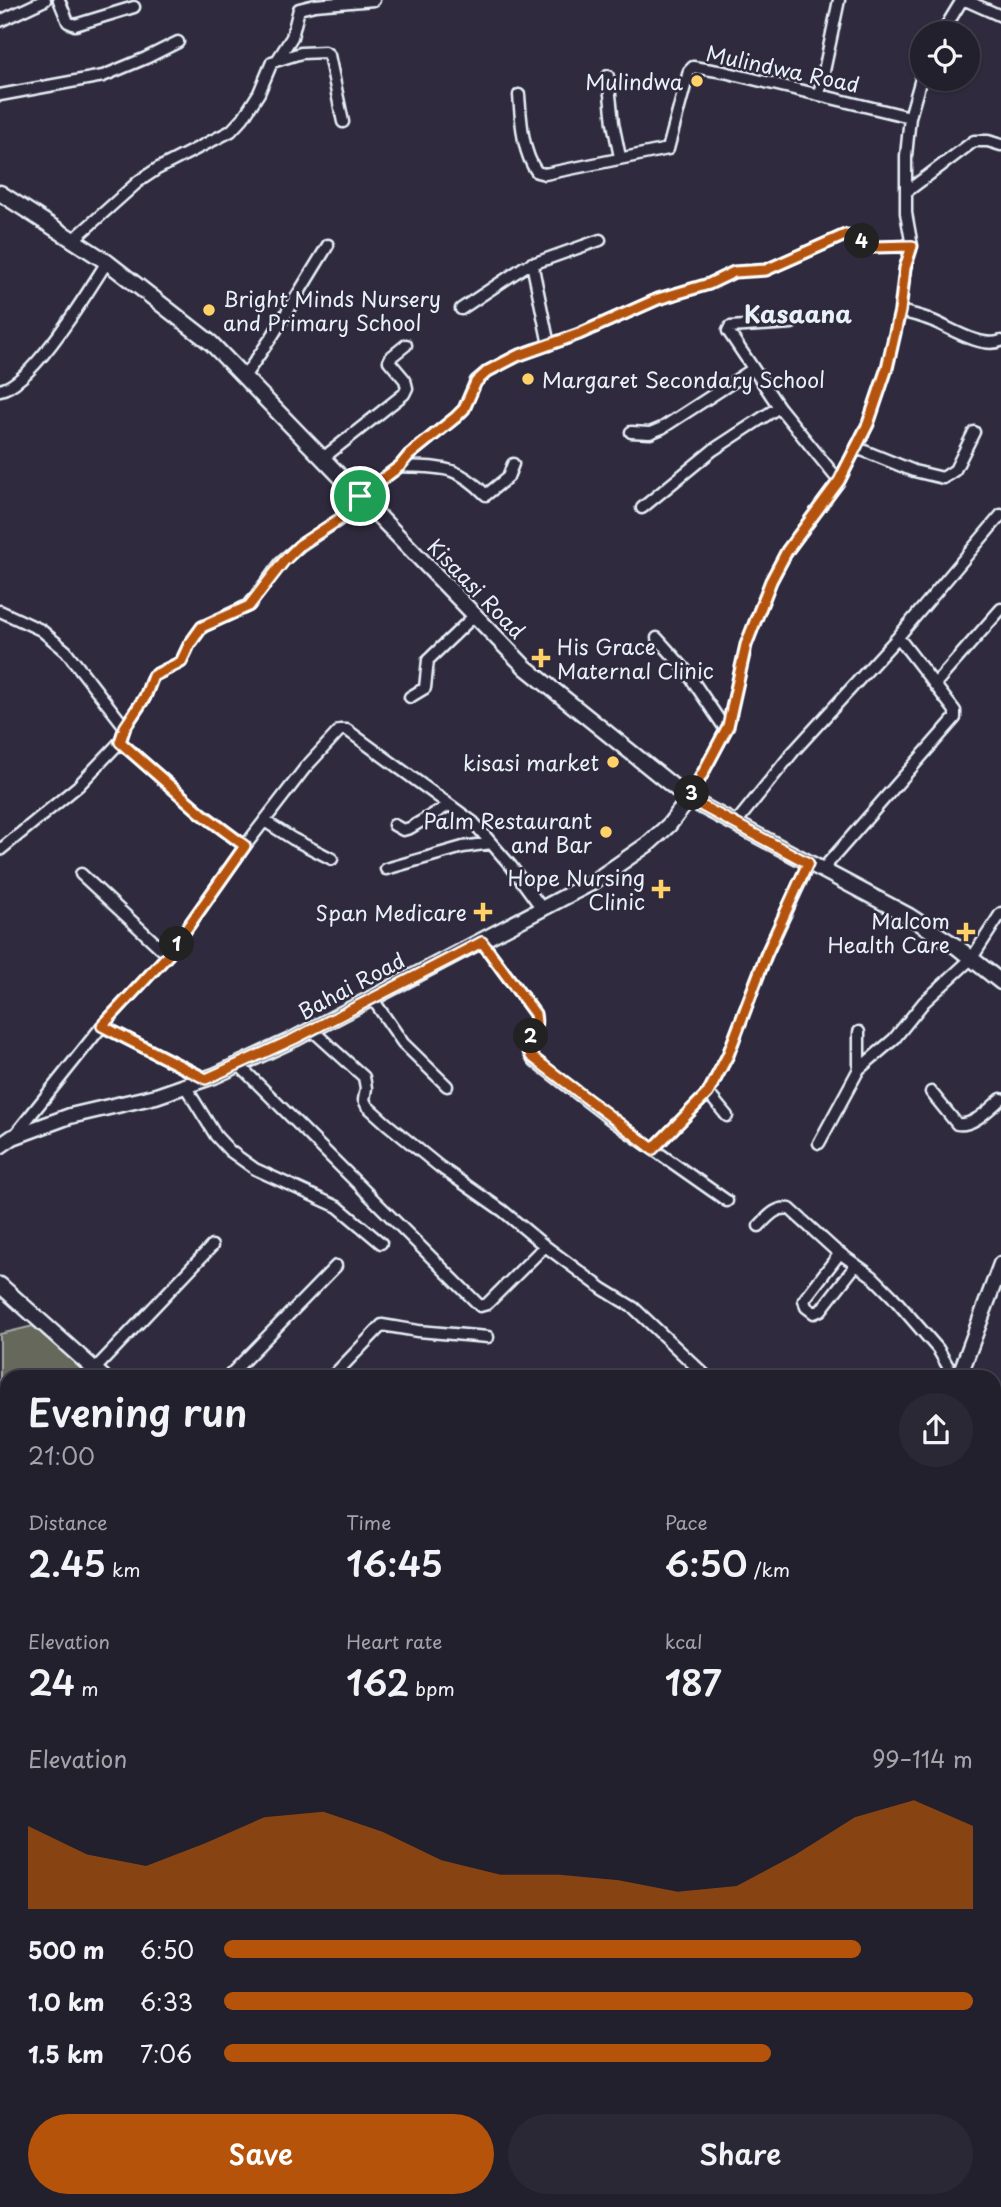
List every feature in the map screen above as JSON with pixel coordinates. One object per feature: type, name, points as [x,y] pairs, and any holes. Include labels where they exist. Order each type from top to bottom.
[{"type":"main road","name":"Kisaasi Road","points":[[0,192],[107,262],[211,343],[524,667],[689,799],[909,916],[972,958],[1001,982]]},
{"type":"main road","name":"Bahai Road","points":[[0,1146],[13,1137],[70,1116],[127,1104],[206,1079],[312,1030],[593,882],[648,844],[669,825],[689,799]]},
{"type":"main road","points":[[960,1370],[1001,1264]]},
{"type":"main road","points":[[0,1285],[96,1370]]},
{"type":"street","points":[[0,21],[45,0]]},
{"type":"street","points":[[58,0],[68,22],[75,25],[134,7]]},
{"type":"street","points":[[278,59],[292,37],[299,9],[374,0]]},
{"type":"street","points":[[819,95],[839,0]]},
{"type":"street","points":[[950,21],[964,0],[1001,16]]},
{"type":"street","points":[[0,95],[103,76],[177,42]]},
{"type":"street","points":[[72,240],[139,181],[231,131],[259,93],[268,76],[270,64],[278,59],[316,51],[329,55],[343,122]]},
{"type":"street","name":"Mulindwa Road","points":[[519,95],[528,152],[537,172],[545,174],[668,149],[689,71],[694,67],[911,117]]},
{"type":"street","points":[[608,76],[620,157]]},
{"type":"street","points":[[689,799],[731,717],[746,645],[771,581],[787,551],[839,481],[857,448],[887,368],[900,311],[905,268],[912,246],[906,213],[906,156],[918,91]]},
{"type":"street","points":[[906,192],[974,141],[1001,145]]},
{"type":"street","points":[[0,850],[78,786],[120,742],[125,727],[145,697],[153,676],[181,662],[202,627],[249,606],[300,545],[363,499],[409,455],[464,409],[476,382],[488,371],[517,356],[658,299],[709,284],[734,272],[766,270],[845,235],[853,236],[873,247],[912,246]]},
{"type":"street","points":[[461,309],[519,269],[600,240]]},
{"type":"street","points":[[244,377],[328,245]]},
{"type":"street","points":[[0,390],[12,385],[44,354],[107,262]]},
{"type":"street","points":[[533,264],[549,345]]},
{"type":"street","points":[[900,311],[918,315],[990,344],[1001,341]]},
{"type":"street","points":[[792,323],[744,325],[728,329],[730,337],[779,407],[839,481]]},
{"type":"street","points":[[323,458],[404,394],[407,388],[405,380],[389,361],[406,345]]},
{"type":"street","points":[[631,432],[650,433],[662,428],[753,369]]},
{"type":"street","points":[[642,508],[713,450],[779,407]]},
{"type":"street","points":[[857,448],[914,471],[943,478],[954,470],[974,432]]},
{"type":"street","points":[[400,466],[448,468],[469,478],[486,495],[508,477],[513,464]]},
{"type":"street","points":[[735,824],[836,703],[898,637],[1001,515]]},
{"type":"street","points":[[935,684],[1001,609]]},
{"type":"street","points":[[0,611],[41,630],[66,650],[125,727]]},
{"type":"street","points":[[410,697],[425,688],[428,660],[474,616]]},
{"type":"street","points":[[653,1149],[708,1093],[728,1055],[766,955],[815,867],[955,718],[955,711],[898,637]]},
{"type":"street","points":[[657,638],[684,668],[726,730]]},
{"type":"street","points":[[13,1137],[102,1026],[168,955],[245,846],[305,768],[335,734],[343,729],[473,822],[511,866],[543,910]]},
{"type":"street","points":[[120,742],[201,813],[245,846]]},
{"type":"street","points":[[394,825],[403,830],[410,828],[449,805]]},
{"type":"street","points":[[266,821],[293,839],[332,859]]},
{"type":"street","points":[[386,869],[463,847],[491,843]]},
{"type":"street","points":[[81,874],[168,955]]},
{"type":"street","points":[[819,1143],[859,1069],[894,1039],[924,1002],[972,958],[1001,913]]},
{"type":"street","points":[[482,942],[535,1014],[536,1023],[527,1044],[531,1056],[653,1149],[727,1201]]},
{"type":"street","points":[[372,998],[403,1043],[447,1086]]},
{"type":"street","points":[[102,1026],[206,1079]]},
{"type":"street","points":[[312,1030],[364,1077],[364,1100],[367,1106],[440,1167],[503,1211],[545,1247],[634,1308],[700,1370]]},
{"type":"street","points":[[859,1032],[859,1069]]},
{"type":"street","points":[[239,1065],[480,1306],[487,1304],[545,1247]]},
{"type":"street","points":[[185,1086],[216,1136],[230,1151],[255,1169],[338,1207],[381,1243]]},
{"type":"street","points":[[931,1092],[957,1124],[963,1125],[970,1124],[1001,1099]]},
{"type":"street","points":[[708,1093],[727,1116]]},
{"type":"street","points":[[759,1226],[776,1210],[790,1209],[840,1254],[872,1276],[907,1312],[952,1370]]},
{"type":"street","points":[[102,1370],[212,1247]]},
{"type":"street","points":[[840,1254],[804,1300],[806,1307],[814,1313],[821,1310],[856,1265]]},
{"type":"street","points":[[235,1370],[336,1266]]},
{"type":"street","points":[[339,1370],[382,1325],[488,1337]]},
{"type":"green space","points":[[33,1326],[83,1370],[0,1370],[0,1334]]},
{"type":"place","name":"Mulindwa","points":[[697,81]]},
{"type":"place","name":"Bright Minds Nursery and Primary School","points":[[209,310]]},
{"type":"place","name":"Margaret Secondary School","points":[[528,379]]},
{"type":"place","name":"His Grace Maternal Clinic","points":[[541,658]]},
{"type":"place","name":"kisasi market","points":[[613,762]]},
{"type":"place","name":"Palm Restaurant and Bar","points":[[606,832]]},
{"type":"place","name":"Hope Nursing Clinic","points":[[661,889]]},
{"type":"place","name":"Span Medicare","points":[[483,912]]},
{"type":"place","name":"Malcom Health Care","points":[[966,932]]},
{"type":"district","name":"Kasaana","points":[[798,313]]},
{"type":"route","points":[[853,236],[873,247],[912,246],[905,268],[900,311],[887,368],[868,424],[839,481],[787,551],[771,581],[746,645],[728,726],[689,799],[808,863],[766,955],[742,1023],[708,1093],[653,1149],[535,1061],[527,1050],[527,1044],[536,1023],[535,1014],[482,942],[294,1039],[206,1079],[102,1026],[168,955],[245,846],[168,786],[120,742],[125,727],[145,697],[151,678],[181,662],[202,627],[249,606],[300,545],[366,502],[360,496],[400,466],[426,440],[456,417],[464,409],[476,382],[488,371],[517,356],[579,334],[658,299],[709,284],[734,272],[766,270],[834,238],[853,236]]}]
